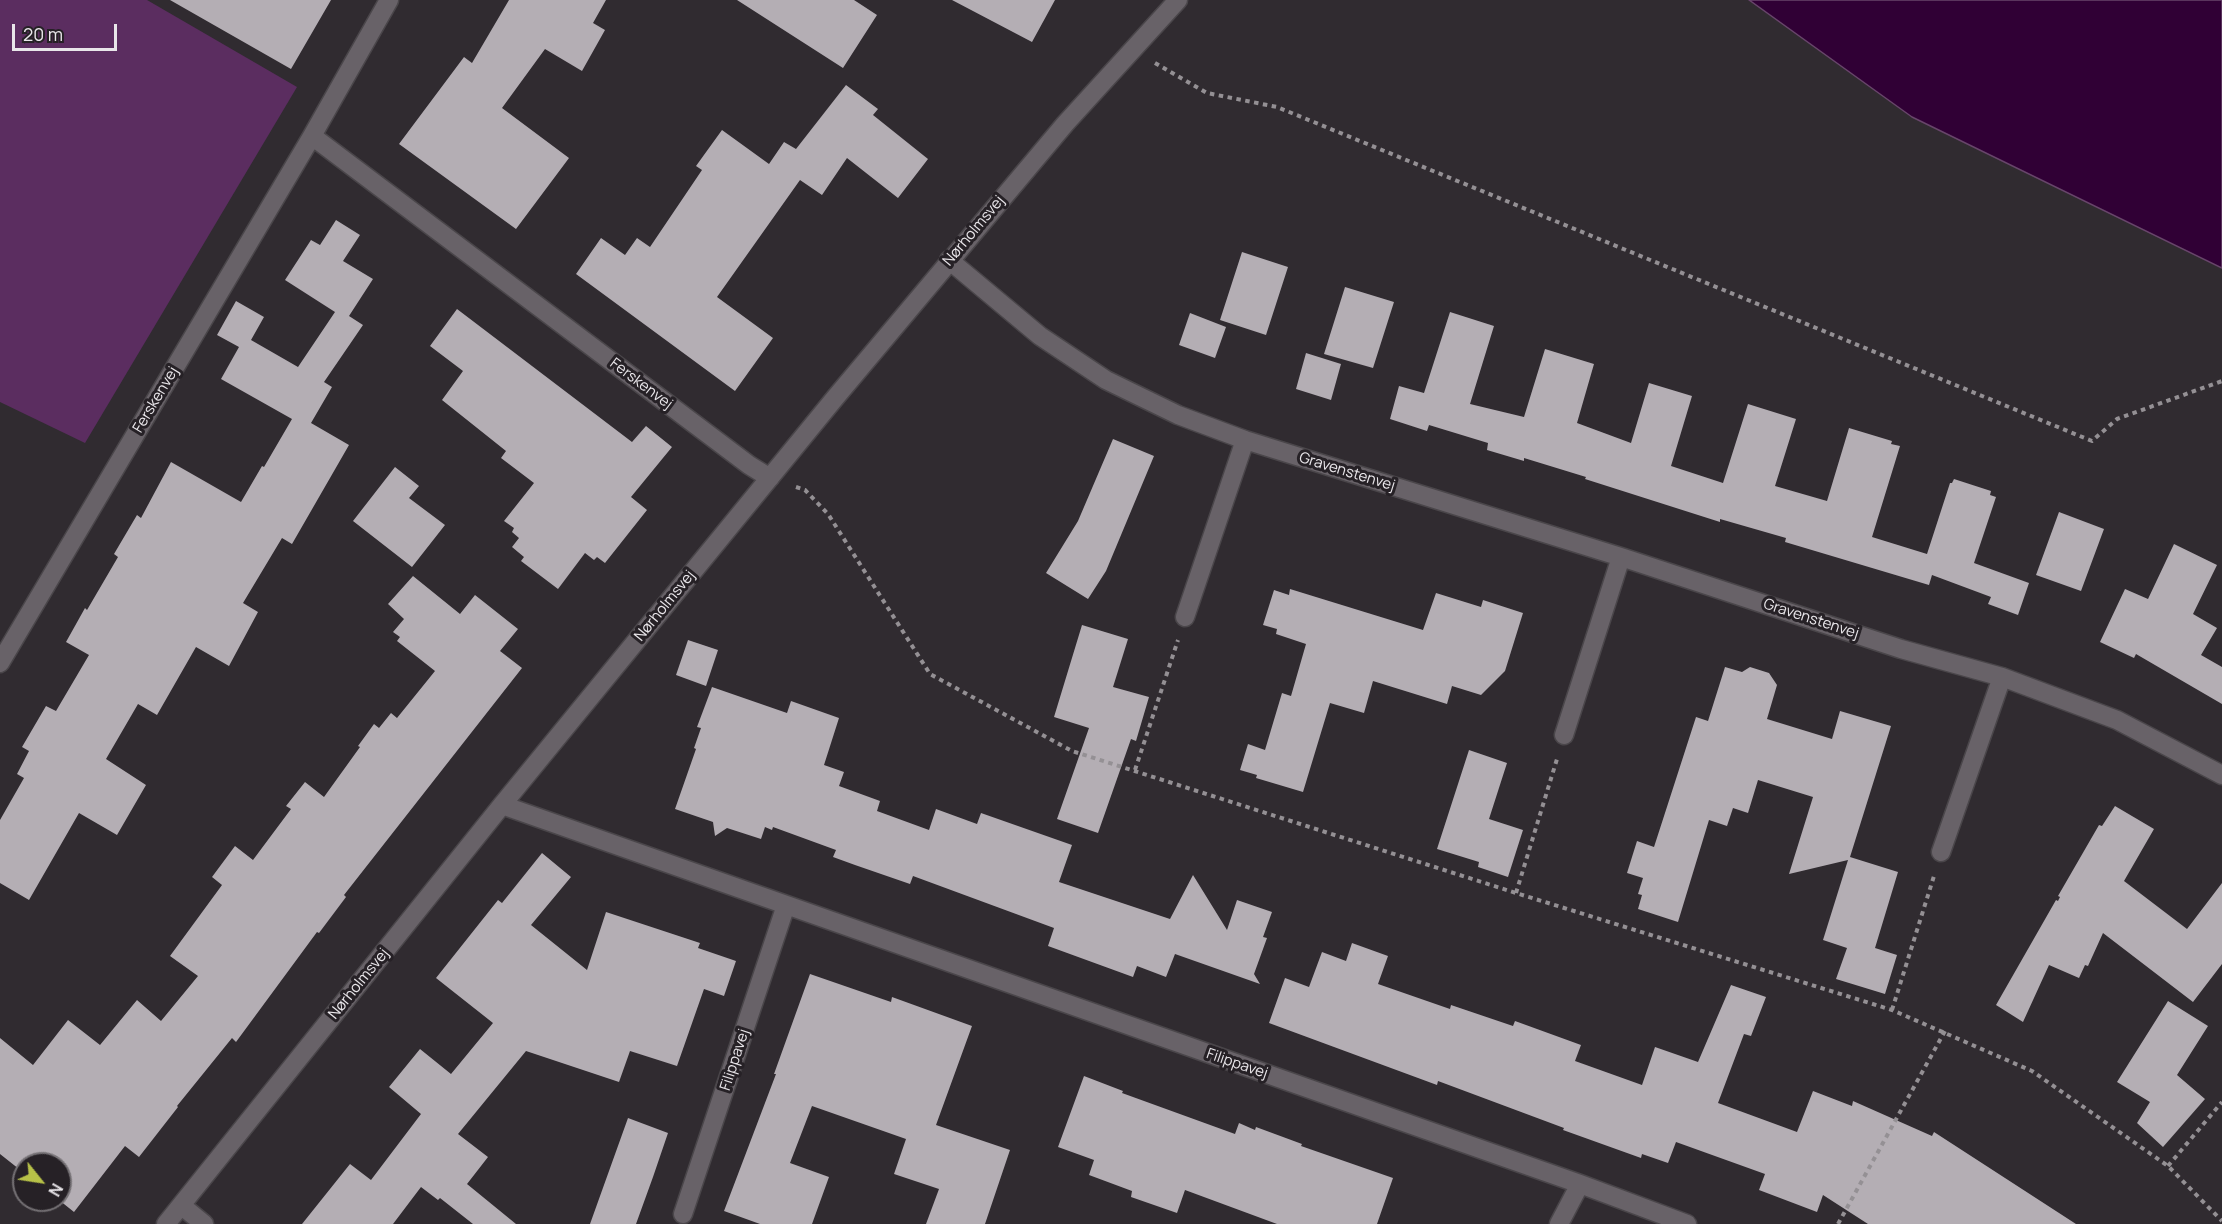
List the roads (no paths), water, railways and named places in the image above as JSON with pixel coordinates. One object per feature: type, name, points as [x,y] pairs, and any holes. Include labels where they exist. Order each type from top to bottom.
[{"type":"street","name":"Ferskenvej","points":[[0,663],[312,136],[389,0]]},
{"type":"street","name":"Nørholmsvej","points":[[166,1224],[502,806],[949,260],[1065,124],[1178,0]]},
{"type":"street","name":"Ferskenvej","points":[[312,136],[739,458],[770,478]]},
{"type":"street","name":"Gravenstenvej","points":[[949,260],[1040,336],[1106,380],[1178,415],[1245,440],[1621,557],[1901,649],[2002,677],[2117,720],[2222,775]]},
{"type":"street","points":[[1185,617],[1245,440]]},
{"type":"street","points":[[1564,735],[1621,557]]},
{"type":"street","points":[[1941,852],[2002,677]]},
{"type":"street","name":"Filippavej","points":[[502,806],[1580,1184],[1687,1224]]},
{"type":"street","name":"Filippavej","points":[[683,1214],[786,905]]},
{"type":"street","points":[[1559,1224],[1580,1184]]},
{"type":"street","points":[[182,1206],[204,1224]]}]
